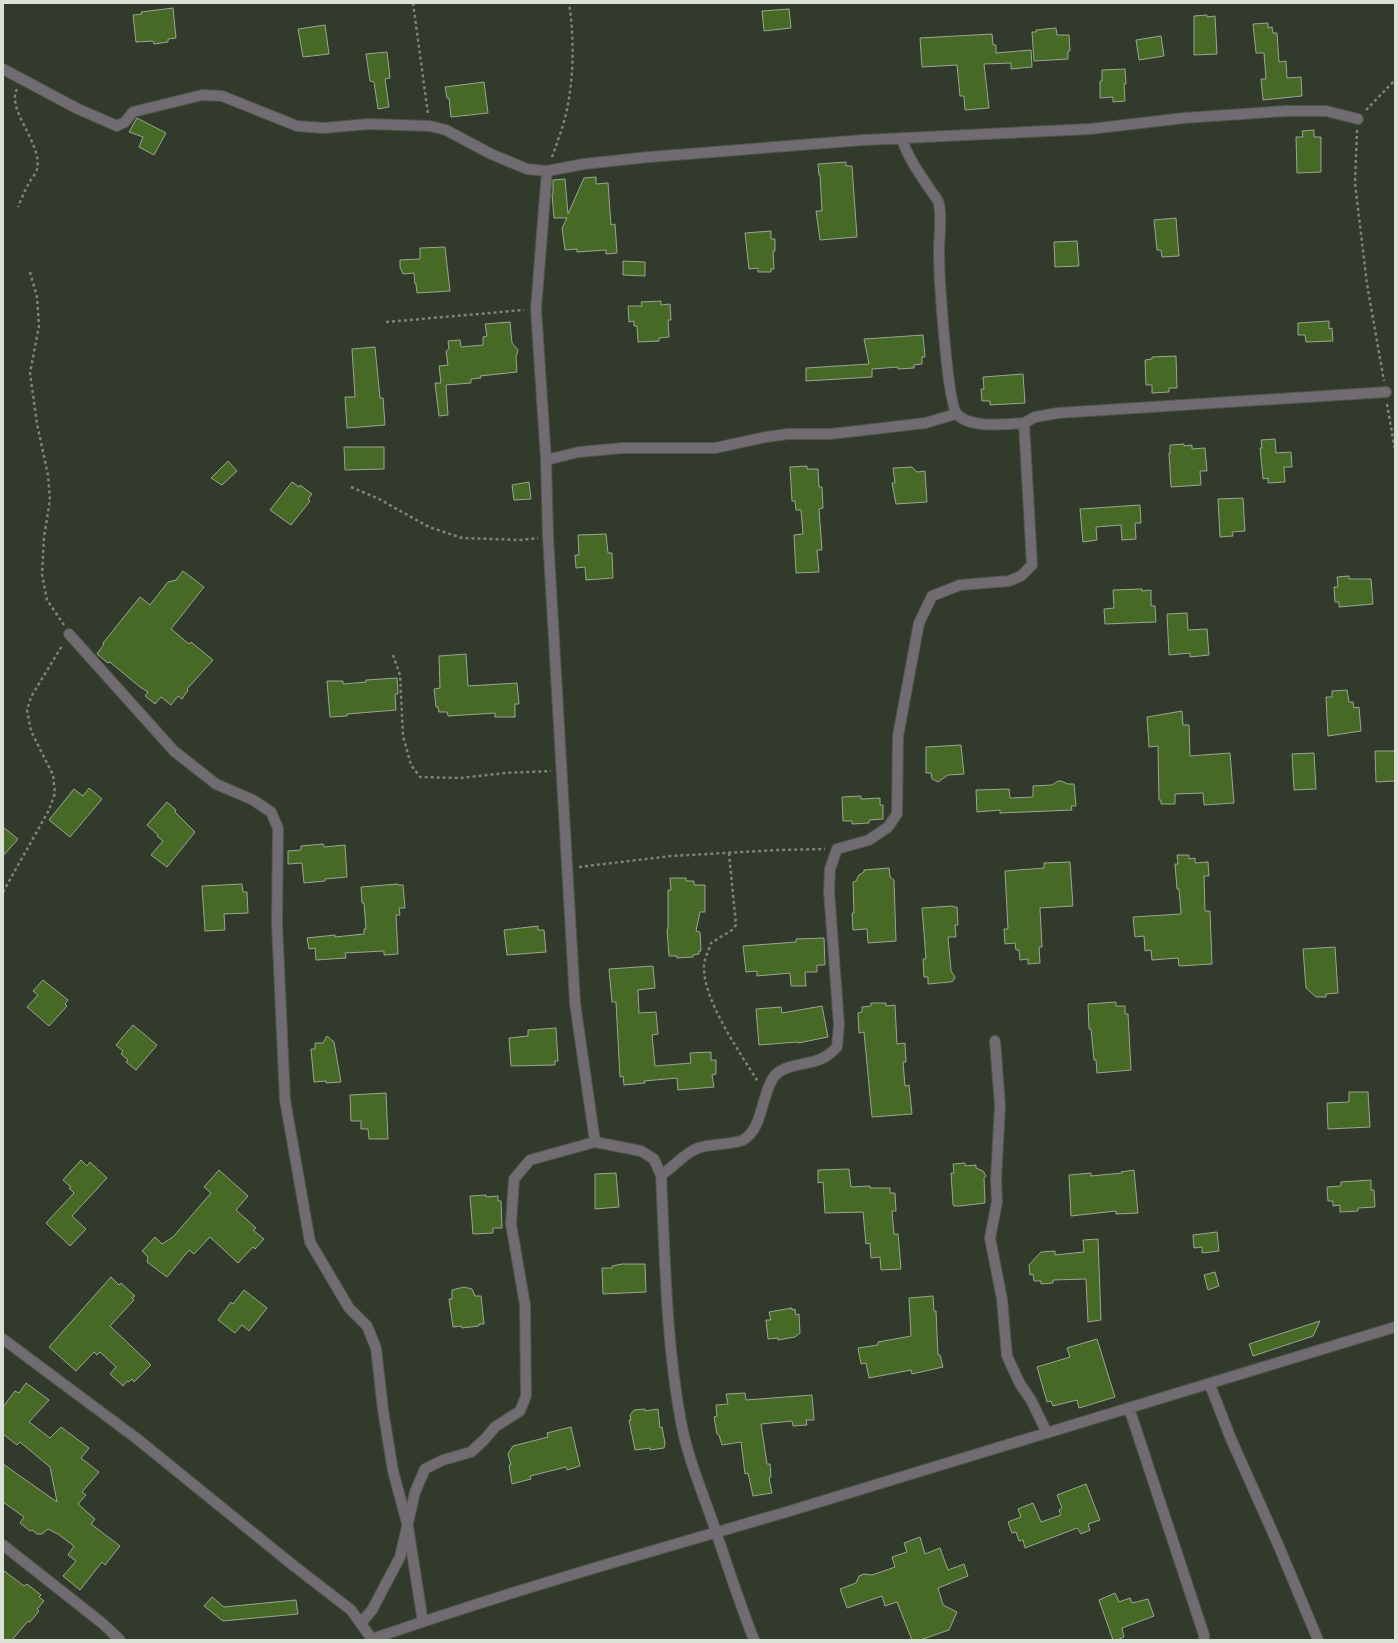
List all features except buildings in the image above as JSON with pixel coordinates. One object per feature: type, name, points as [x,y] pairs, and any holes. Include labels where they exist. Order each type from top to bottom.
[{"type":"street","points":[[3,69],[76,108],[117,126],[125,122],[133,112],[202,95],[222,96],[298,126],[324,128],[368,124],[430,126],[446,130],[491,154],[527,169],[546,171],[584,164],[649,157],[902,138],[1090,129],[1184,118],[1286,111],[1326,111],[1358,119]]},
{"type":"street","points":[[902,138],[905,149],[939,201],[941,221],[939,251],[950,396],[956,414],[968,422],[984,424],[1024,423],[1035,417],[1058,413],[1386,392]]},
{"type":"street","points":[[546,171],[536,309],[546,460],[548,536],[575,1003],[595,1142]]},
{"type":"street","points":[[546,460],[579,452],[623,448],[715,448],[766,437],[830,434],[924,423],[956,414]]},
{"type":"street","points":[[661,1175],[668,1171],[678,1161],[698,1148],[742,1141],[754,1130],[773,1078],[785,1069],[823,1058],[837,1047],[839,1025],[829,891],[830,869],[837,849],[869,840],[888,827],[898,814],[898,736],[919,623],[932,596],[960,585],[1010,581],[1021,576],[1032,565],[1024,423]]},
{"type":"street","points":[[70,634],[174,751],[216,784],[253,800],[271,812],[278,828],[277,923],[284,1100],[310,1242],[349,1308],[367,1326],[376,1348],[383,1410],[393,1471],[408,1528],[423,1622]]},
{"type":"street","points":[[995,1041],[1000,1106],[996,1179],[997,1202],[990,1238],[1002,1299],[1007,1356],[1020,1384],[1031,1400],[1047,1433]]},
{"type":"street","points":[[361,1623],[372,1610],[400,1557],[408,1528],[415,1492],[425,1469],[443,1460],[471,1452],[495,1427],[520,1411],[526,1396],[525,1305],[511,1224],[514,1179],[530,1160],[595,1142],[640,1151],[654,1159],[661,1175],[673,1364],[681,1423],[694,1471],[754,1640]]},
{"type":"street","points":[[3,1339],[136,1438],[294,1566],[351,1610],[371,1640],[423,1622],[658,1549],[1210,1385],[1395,1327]]},
{"type":"street","points":[[1210,1385],[1231,1439],[1277,1542],[1318,1640]]},
{"type":"street","points":[[1129,1408],[1204,1635],[1204,1640]]},
{"type":"street","points":[[3,1545],[102,1623],[120,1640]]},
{"type":"path","points":[[414,3],[430,126]]},
{"type":"path","points":[[546,171],[556,146],[568,105],[573,59],[572,23],[569,3]]},
{"type":"path","points":[[18,207],[27,186],[37,169],[35,148],[16,108],[15,92],[22,79]]},
{"type":"path","points":[[1395,80],[1358,119],[1355,183],[1367,284],[1395,450]]},
{"type":"path","points":[[3,892],[49,810],[55,793],[53,775],[31,731],[27,710],[31,697],[70,634],[47,600],[42,574],[44,537],[50,500],[48,475],[37,424],[30,373],[39,326],[37,297],[30,272]]},
{"type":"path","points":[[386,322],[536,309]]},
{"type":"path","points":[[351,487],[379,499],[429,527],[462,538],[520,540],[548,536]]},
{"type":"path","points":[[393,655],[400,676],[403,736],[411,765],[420,777],[461,778],[505,773],[562,770]]},
{"type":"path","points":[[568,868],[671,856],[778,850],[837,849]]},
{"type":"path","points":[[729,853],[736,925],[732,930],[711,943],[704,965],[706,986],[716,1011],[766,1096]]}]
